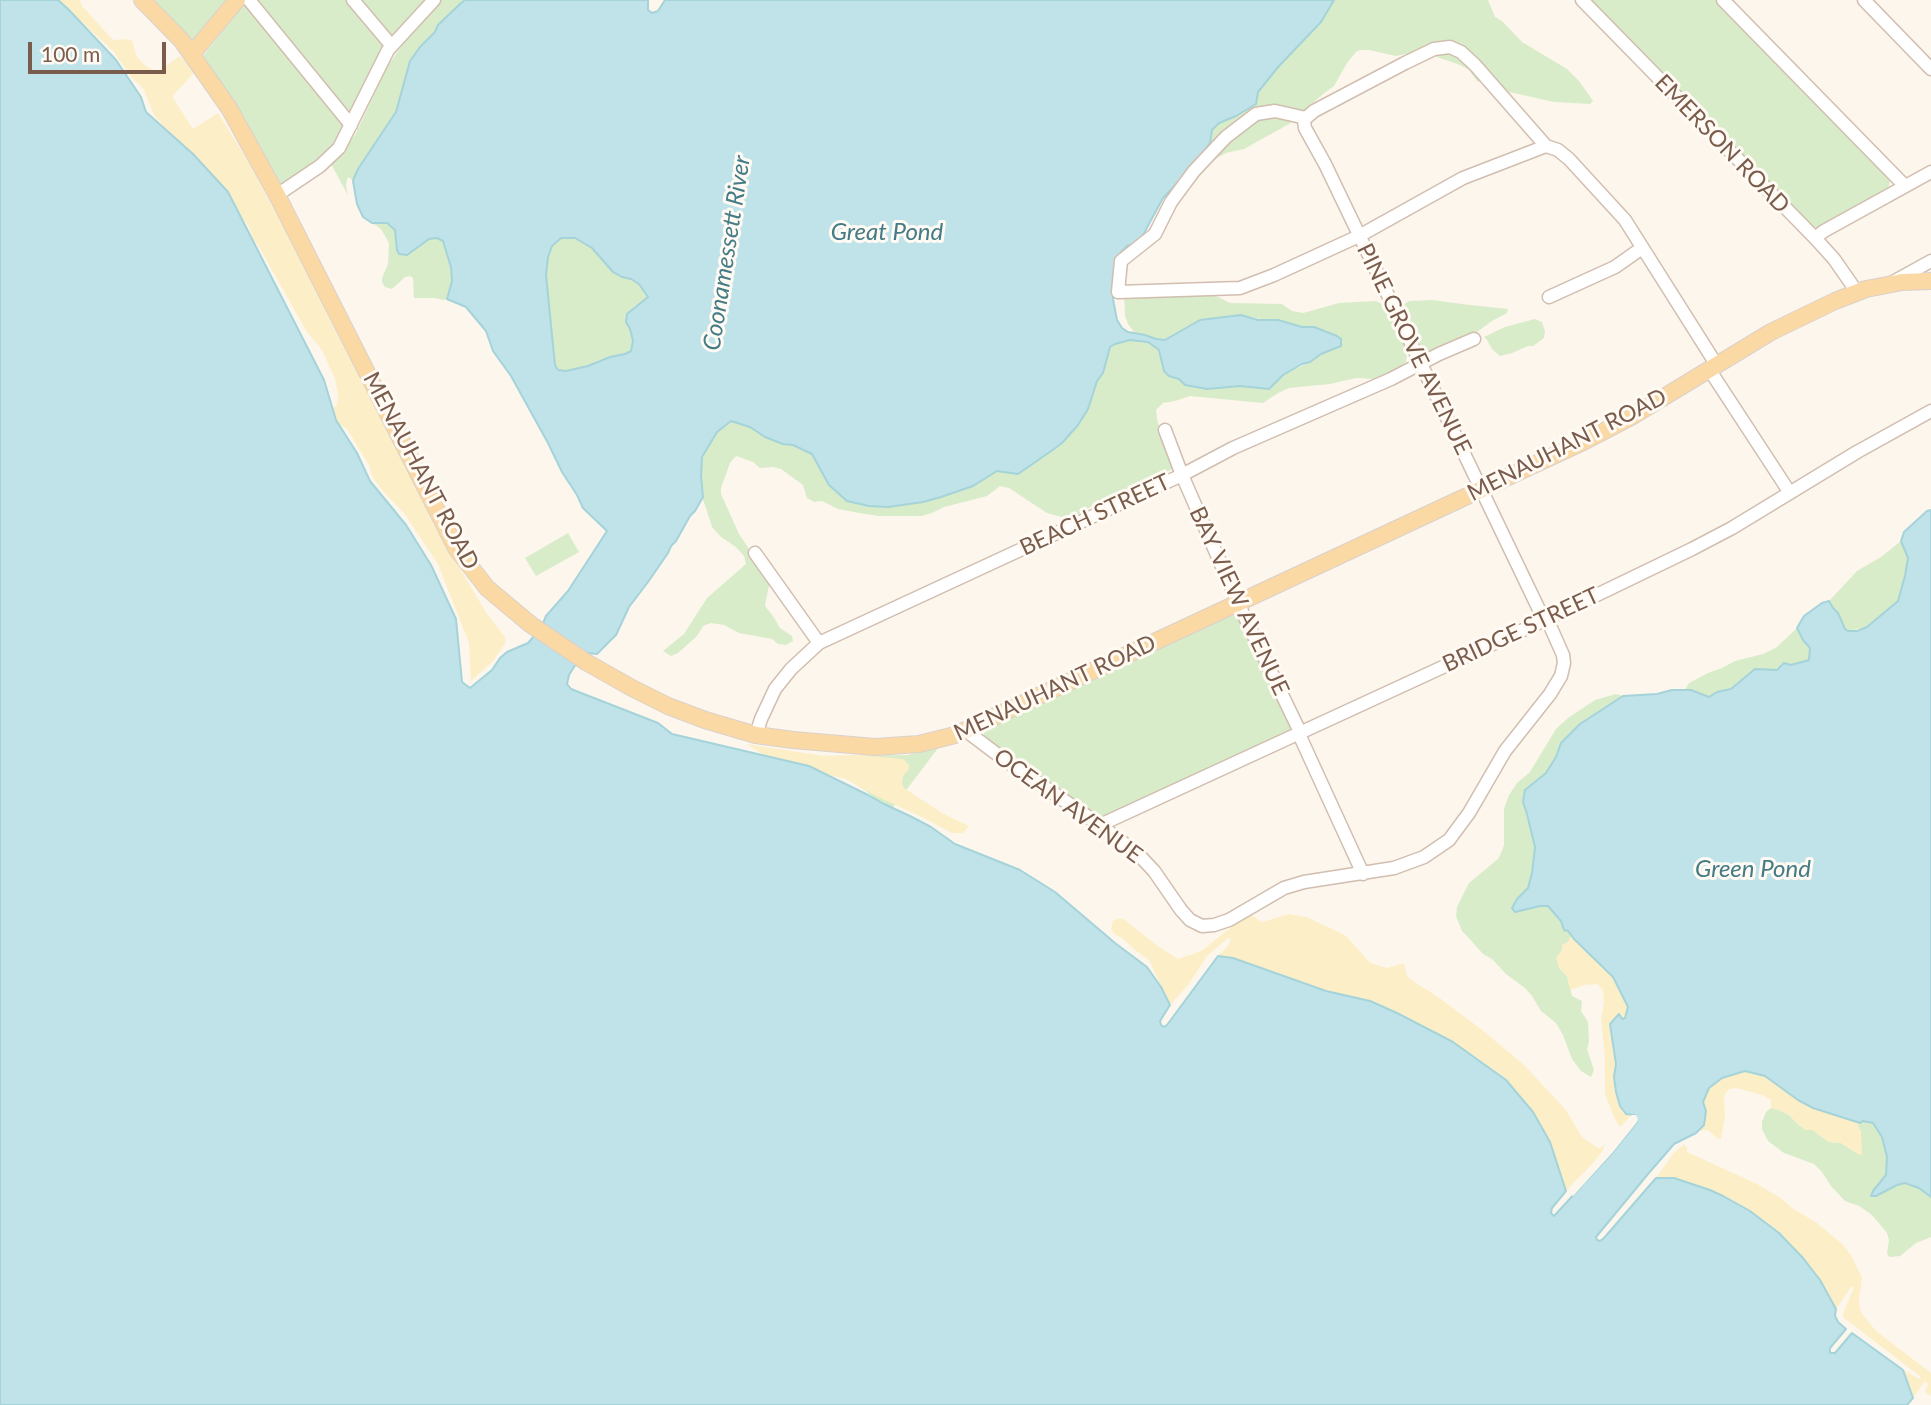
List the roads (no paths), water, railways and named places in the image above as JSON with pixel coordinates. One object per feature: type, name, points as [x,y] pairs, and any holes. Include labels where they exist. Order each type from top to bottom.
[{"type":"main road","name":"MENAUHANT ROAD","points":[[142,0],[192,54],[229,108],[456,548],[487,588],[530,624],[586,662],[668,706],[705,720],[756,734],[823,744],[875,747],[919,744],[965,730],[1483,489],[1631,417],[1781,327],[1857,292],[1890,284],[1931,281]]},
{"type":"main road","points":[[192,54],[237,0]]},
{"type":"street","points":[[249,0],[351,125]]},
{"type":"street","points":[[353,0],[391,45]]},
{"type":"street","points":[[276,195],[309,174],[341,144],[391,45],[434,0]]},
{"type":"street","name":"EMERSON ROAD","points":[[1582,0],[1834,259],[1857,292]]},
{"type":"street","points":[[1723,0],[1904,185]]},
{"type":"street","points":[[1864,0],[1931,69]]},
{"type":"street","points":[[1546,146],[1463,178],[1359,236],[1240,288],[1118,292],[1121,261],[1155,234],[1171,202],[1186,181],[1226,137],[1256,114],[1275,111],[1306,118],[1314,111],[1405,63],[1434,49],[1450,47],[1461,52],[1475,65],[1546,146],[1558,150],[1569,159],[1625,220],[1790,493]]},
{"type":"street","name":"PINE GROVE AVENUE","points":[[1306,118],[1305,128],[1483,489],[1563,655],[1564,663],[1557,683],[1505,751],[1453,835],[1435,851],[1417,860],[1363,874]]},
{"type":"street","points":[[1815,239],[1824,231],[1931,172]]},
{"type":"street","points":[[1549,297],[1615,267],[1642,248]]},
{"type":"street","points":[[1890,284],[1931,261]]},
{"type":"street","name":"BEACH STREET","points":[[756,734],[775,689],[791,669],[819,643],[1182,475],[1233,448],[1474,340]]},
{"type":"street","name":"BRIDGE STREET","points":[[1100,825],[1692,549],[1931,411]]},
{"type":"street","name":"BAY VIEW AVENUE","points":[[1164,430],[1238,603],[1363,874]]},
{"type":"street","points":[[755,553],[819,643]]},
{"type":"street","name":"OCEAN AVENUE","points":[[965,730],[1100,825],[1149,866],[1181,910],[1190,920],[1202,926],[1221,923],[1293,885],[1363,874]]},
{"type":"water","points":[[0,0],[58,0],[116,60],[141,97],[146,112],[193,154],[228,192],[324,380],[336,420],[357,453],[370,481],[406,525],[431,565],[456,619],[462,682],[470,688],[492,670],[507,652],[528,643],[541,628],[546,616],[568,591],[607,531],[583,508],[511,376],[493,351],[486,331],[466,307],[447,299],[452,281],[443,241],[437,238],[429,239],[407,255],[399,254],[395,230],[387,223],[372,223],[363,217],[357,204],[354,178],[396,112],[410,61],[438,25],[465,0],[648,0],[648,10],[652,13],[658,11],[665,0],[1334,0],[1321,22],[1258,92],[1256,104],[1219,123],[1212,130],[1210,143],[1189,171],[1163,198],[1143,235],[1136,243],[1122,251],[1113,299],[1117,320],[1122,328],[1156,339],[1165,340],[1200,320],[1241,315],[1258,320],[1278,320],[1302,327],[1314,327],[1337,336],[1341,339],[1341,346],[1283,375],[1269,389],[1240,386],[1207,389],[1185,385],[1179,379],[1169,376],[1164,371],[1159,350],[1148,342],[1130,340],[1115,344],[1110,347],[1088,409],[1078,425],[1054,449],[1018,474],[997,471],[973,486],[941,497],[888,507],[847,501],[829,485],[812,454],[731,421],[717,432],[702,457],[703,497],[695,511],[629,607],[616,635],[597,654],[587,653],[579,659],[567,684],[571,689],[658,723],[672,734],[809,766],[931,827],[955,844],[1020,870],[1055,892],[1147,967],[1170,1005],[1160,1021],[1164,1027],[1218,956],[1233,958],[1326,991],[1370,1001],[1453,1042],[1506,1080],[1533,1112],[1550,1142],[1566,1191],[1552,1208],[1551,1213],[1554,1216],[1637,1122],[1635,1115],[1626,1114],[1620,1106],[1616,1092],[1616,1064],[1610,1024],[1619,1014],[1622,1019],[1625,1018],[1628,1007],[1613,977],[1564,930],[1561,921],[1548,906],[1515,912],[1512,908],[1528,888],[1535,847],[1523,802],[1525,790],[1546,773],[1561,743],[1580,724],[1623,696],[1691,690],[1709,697],[1731,689],[1755,669],[1777,670],[1784,663],[1791,665],[1809,660],[1810,648],[1797,628],[1804,616],[1829,601],[1845,629],[1857,631],[1867,627],[1898,601],[1908,558],[1901,541],[1904,532],[1931,510],[1931,1197],[1919,1188],[1905,1183],[1871,1196],[1886,1175],[1887,1157],[1882,1137],[1873,1123],[1860,1123],[1813,1108],[1765,1076],[1745,1071],[1722,1078],[1709,1088],[1703,1102],[1706,1111],[1704,1125],[1696,1133],[1674,1144],[1596,1237],[1600,1241],[1604,1238],[1656,1178],[1674,1178],[1723,1196],[1750,1211],[1779,1233],[1820,1280],[1836,1309],[1838,1322],[1846,1329],[1830,1348],[1830,1353],[1835,1353],[1852,1333],[1903,1370],[1913,1398],[1907,1405],[0,1405]],"holes":[[[561,238],[575,238],[592,248],[613,272],[639,284],[648,297],[627,314],[626,322],[633,341],[631,351],[566,371],[558,370],[555,365],[546,275],[552,246]]]},
{"type":"water label","name":"Great Pond","points":[[887,232]]},
{"type":"water label","name":"Coonamessett River","points":[[727,253]]},
{"type":"water label","name":"Green Pond","points":[[1753,869]]}]
